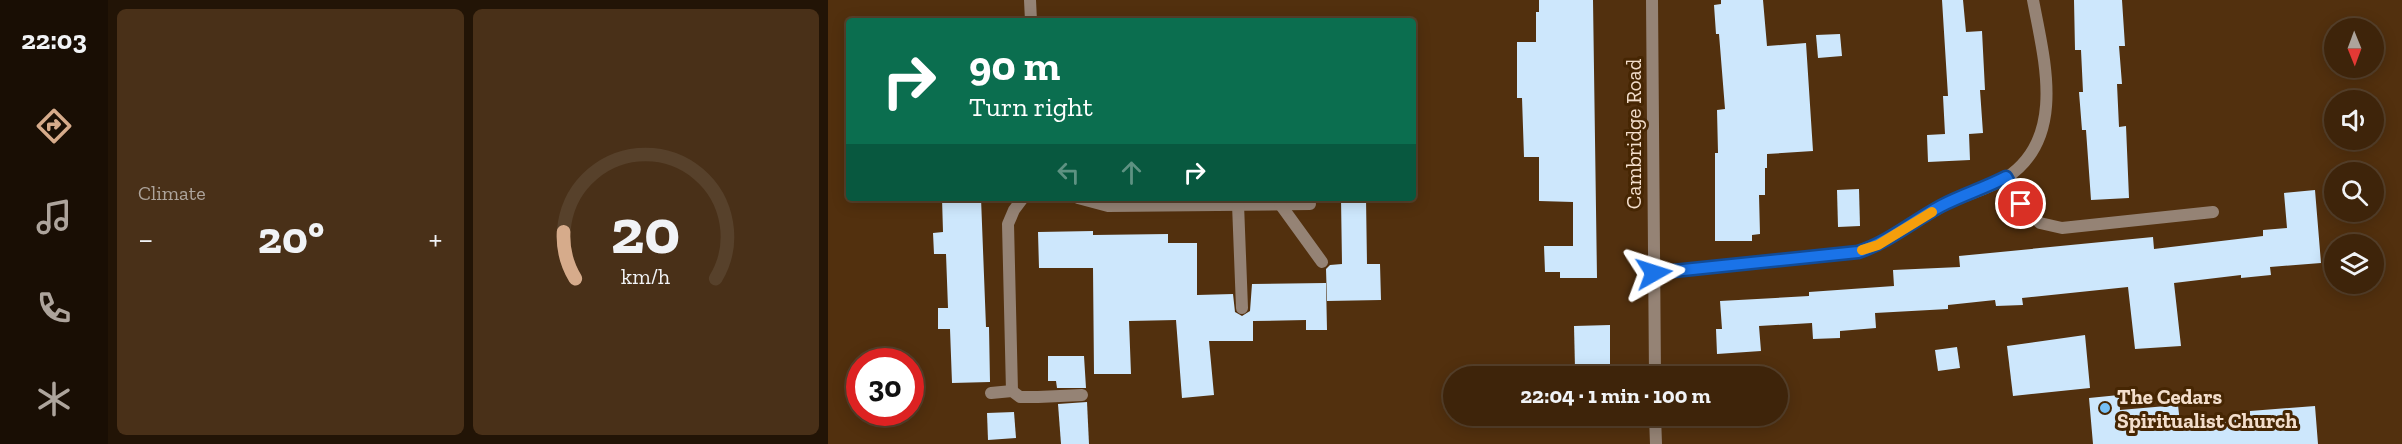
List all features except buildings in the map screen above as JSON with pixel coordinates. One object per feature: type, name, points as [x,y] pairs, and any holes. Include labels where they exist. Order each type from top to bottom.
[{"type":"street","points":[[1030,0],[1031,18]]},
{"type":"street","name":"Cambridge Road","points":[[1652,0],[1655,366]]},
{"type":"street","points":[[1654,273],[1858,252],[1878,245],[1960,197],[1985,189],[2006,177],[2024,162],[2033,148],[2042,132],[2045,115],[2047,71],[2033,0]]},
{"type":"street","points":[[2006,177],[2021,204],[2040,223],[2062,228],[2213,212]]},
{"type":"street","points":[[1012,391],[1008,224],[1021,201]]},
{"type":"street","points":[[1089,201],[1108,206],[1310,204]]},
{"type":"street","points":[[1238,204],[1242,308]]},
{"type":"street","points":[[1280,204],[1322,261]]},
{"type":"street","points":[[991,393],[1012,391],[1020,397],[1082,395]]},
{"type":"street","points":[[1655,426],[1656,444]]},
{"type":"slow traffic","points":[[1862,250],[1878,245],[1932,212]]},
{"type":"place","name":"The Cedars Spiritualist Church","points":[[2105,408]]},
{"type":"route","points":[[1654,273],[1858,252],[1878,245],[1960,197],[1985,189],[2006,177],[2021,204]]}]
